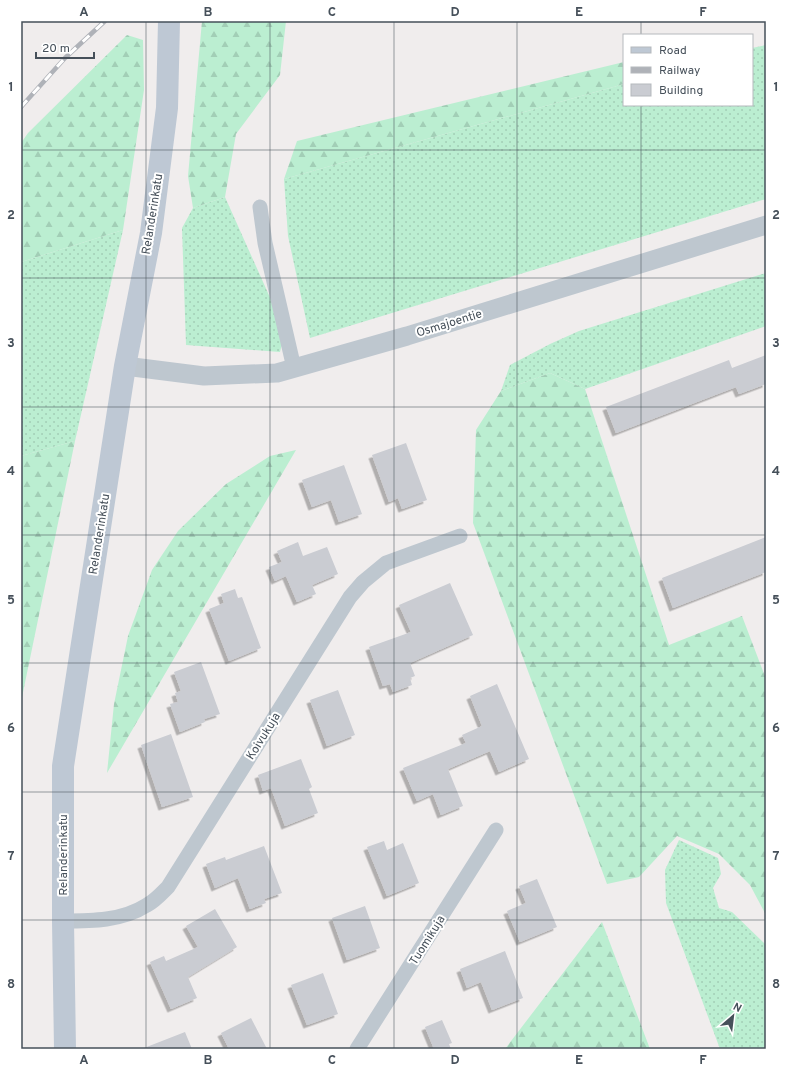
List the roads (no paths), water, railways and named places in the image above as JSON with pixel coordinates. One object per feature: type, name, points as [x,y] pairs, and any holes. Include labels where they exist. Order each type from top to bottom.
[{"type":"main road","name":"Relanderinkatu","points":[[65,1049],[63,766],[125,366],[151,233],[167,108],[169,21]]},
{"type":"street","points":[[260,207],[265,243],[294,368]]},
{"type":"street","name":"Osmajoentie","points":[[125,366],[204,376],[277,373],[407,336],[766,225]]},
{"type":"street","name":"Koivukuja","points":[[63,920],[108,919],[128,914],[148,905],[168,887],[350,597],[363,582],[386,563],[460,536]]},
{"type":"street","name":"Tuomikuja","points":[[357,1049],[496,830]]},
{"type":"railway","points":[[21,107],[65,58],[105,21]]}]
